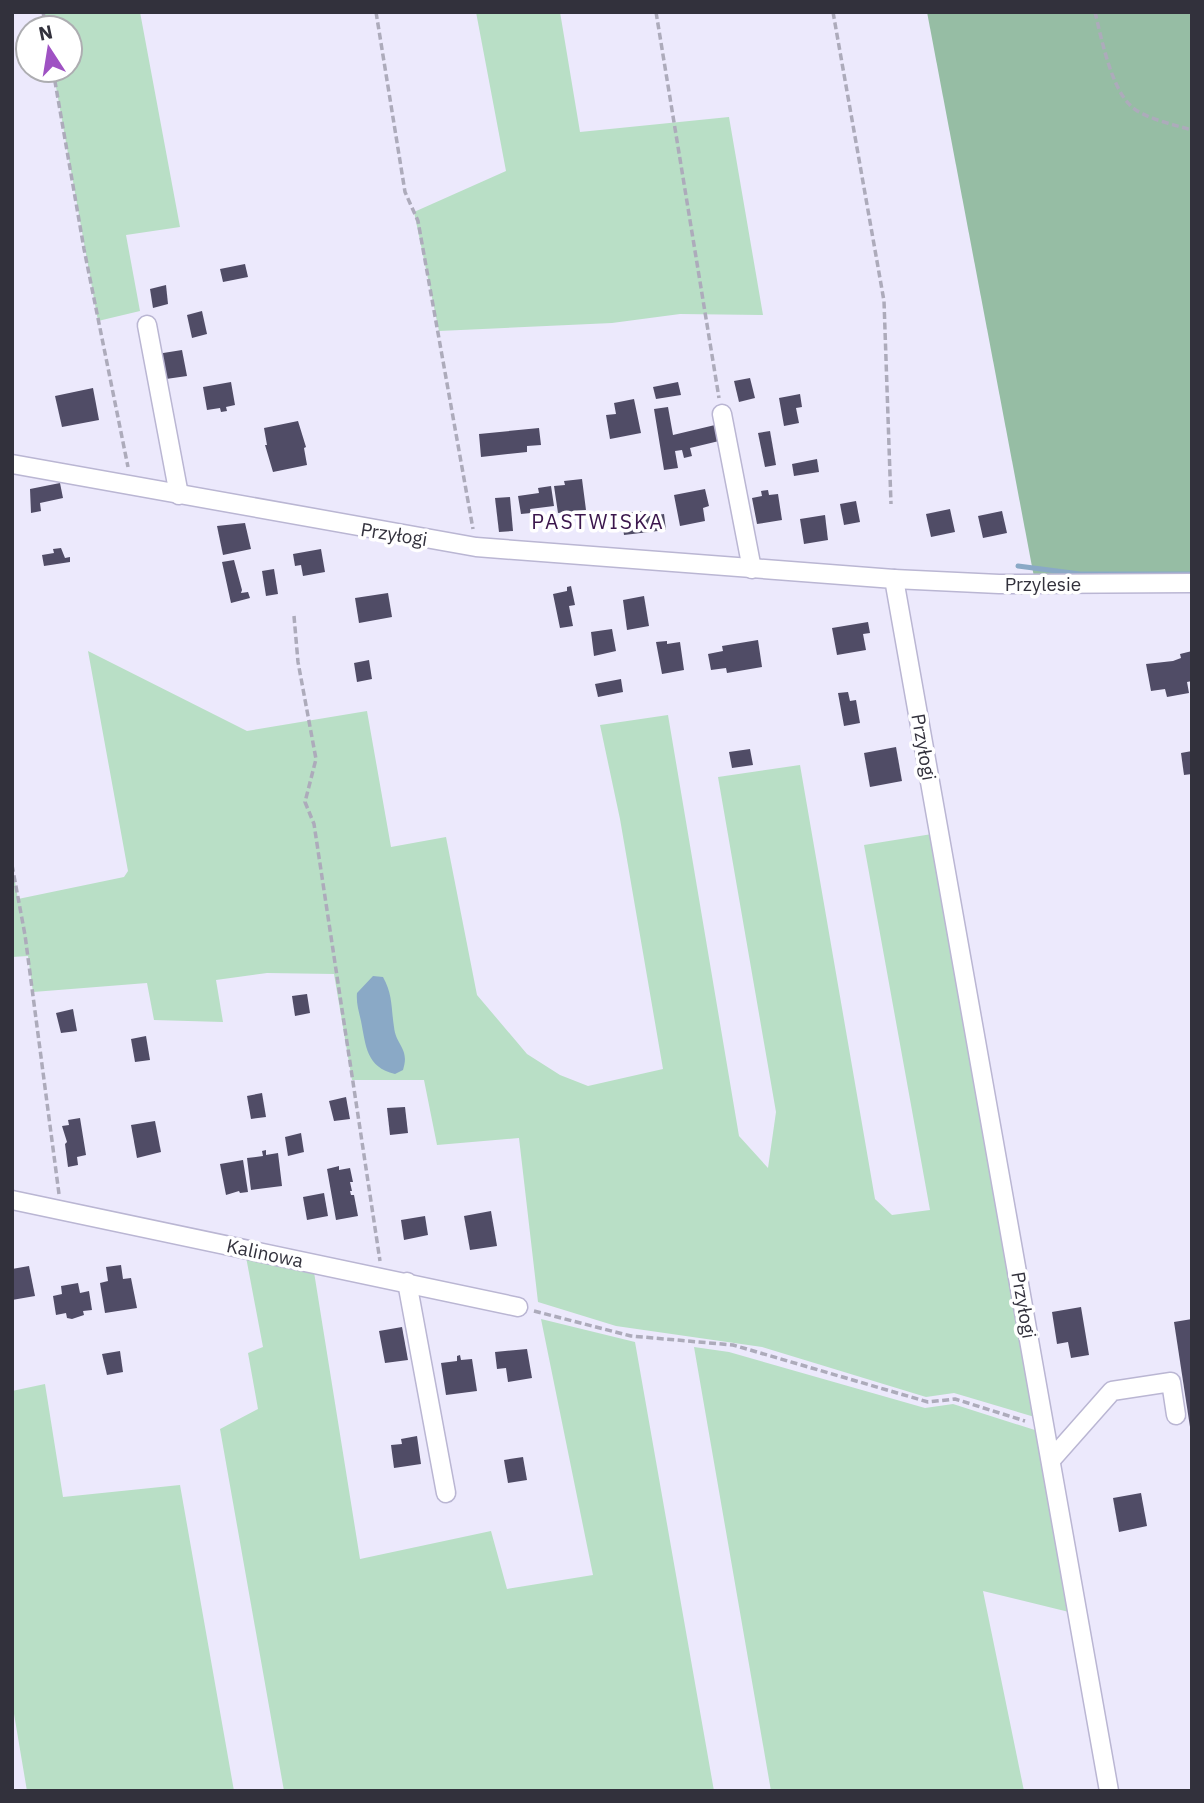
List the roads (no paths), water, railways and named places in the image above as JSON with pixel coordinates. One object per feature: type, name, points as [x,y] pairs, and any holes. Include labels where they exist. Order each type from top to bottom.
[{"type":"street","points":[[147,325],[179,495]]},
{"type":"street","points":[[722,414],[751,569]]},
{"type":"street","name":"Przyłogi","points":[[12,464],[476,547],[894,579],[1109,1791]]},
{"type":"street","name":"Przylesie","points":[[894,579],[999,584],[1192,583]]},
{"type":"street","name":"Kalinowa","points":[[12,1200],[518,1307]]},
{"type":"street","points":[[407,1282],[446,1493]]},
{"type":"street","points":[[1051,1461],[1112,1391],[1171,1382],[1176,1415]]},
{"type":"water","points":[[373,976],[383,977],[386,984],[395,1033],[404,1052],[403,1070],[395,1074],[385,1071],[373,1061],[364,1039],[357,993]]},
{"type":"waterway","points":[[1018,566],[1080,574],[1192,574]]},
{"type":"district","name":"PASTWISKA","points":[[598,522]]}]
